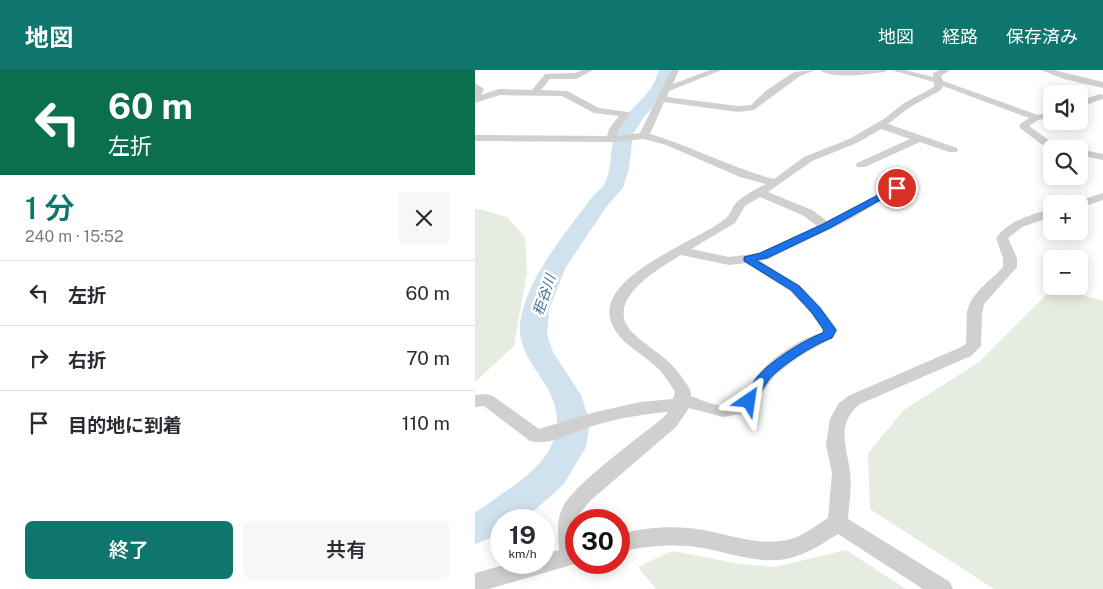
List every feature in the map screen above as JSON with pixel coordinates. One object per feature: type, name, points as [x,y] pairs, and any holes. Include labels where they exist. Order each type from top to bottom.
[{"type":"street","points":[[535,92],[548,76],[576,76],[589,70]]},
{"type":"street","points":[[644,136],[675,70]]},
{"type":"street","points":[[665,90],[714,70]]},
{"type":"street","points":[[661,99],[738,108],[754,107],[770,92],[797,74],[813,70]]},
{"type":"street","points":[[824,70],[845,74],[884,70]]},
{"type":"street","points":[[895,70],[941,77],[1036,117],[1043,117]]},
{"type":"street","points":[[1045,70],[1103,85]]},
{"type":"street","points":[[572,509],[585,494],[669,422],[681,402],[683,392],[673,374],[621,329],[617,315],[620,299],[632,283],[644,272],[731,220],[741,204],[775,183],[808,159],[853,141],[880,125],[907,105],[938,88],[941,77]]},
{"type":"street","points":[[475,86],[480,91],[475,96]]},
{"type":"street","points":[[475,100],[499,92],[564,93],[597,111],[625,114],[614,129],[613,140]]},
{"type":"street","points":[[1088,101],[1100,97]]},
{"type":"street","points":[[1036,117],[1023,126],[1043,141]]},
{"type":"street","points":[[880,125],[953,150]]},
{"type":"street","points":[[475,138],[613,140],[644,136],[670,143],[744,175],[775,183]]},
{"type":"street","points":[[861,165],[920,138]]},
{"type":"street","points":[[1088,154],[1103,157]]},
{"type":"street","points":[[680,250],[729,261],[763,256],[826,226],[897,188]]},
{"type":"street","points":[[760,193],[808,213],[826,226]]},
{"type":"street","points":[[1088,201],[1103,196]]},
{"type":"street","points":[[838,524],[841,473],[835,445],[839,419],[844,408],[854,400],[965,352],[973,346],[975,309],[980,298],[1010,267],[1010,258],[1002,238],[1018,223],[1043,215]]},
{"type":"street","points":[[475,401],[487,400],[537,436],[547,435],[592,419],[640,408],[681,402],[722,411],[733,410],[749,401],[765,376],[802,348],[828,335],[830,330],[816,310],[795,288],[748,259]]},
{"type":"street","points":[[630,539],[689,537],[745,549],[781,550],[801,545],[838,524]]},
{"type":"street","points":[[838,524],[942,589]]},
{"type":"street","points":[[475,583],[565,558]]},
{"type":"shaded area","points":[[475,208],[507,217],[525,237],[527,272],[514,346],[475,382]]},
{"type":"shaded area","points":[[1046,295],[1082,295],[1103,301],[1103,589],[994,589],[870,509],[868,453],[904,410],[979,362]]},
{"type":"shaded area","points":[[846,550],[906,589],[656,589],[638,567],[672,551],[741,564],[775,567]]},
{"type":"waterway","name":"秬谷川","points":[[475,528],[490,522],[524,498],[552,474],[569,447],[574,422],[566,395],[539,353],[533,335],[536,309],[554,267],[599,202],[613,188],[619,168],[624,134],[637,114],[656,94],[667,70]]},
{"type":"route","points":[[749,401],[765,376],[802,348],[828,335],[830,330],[816,310],[795,288],[748,259],[763,256],[845,217],[897,188]]}]
